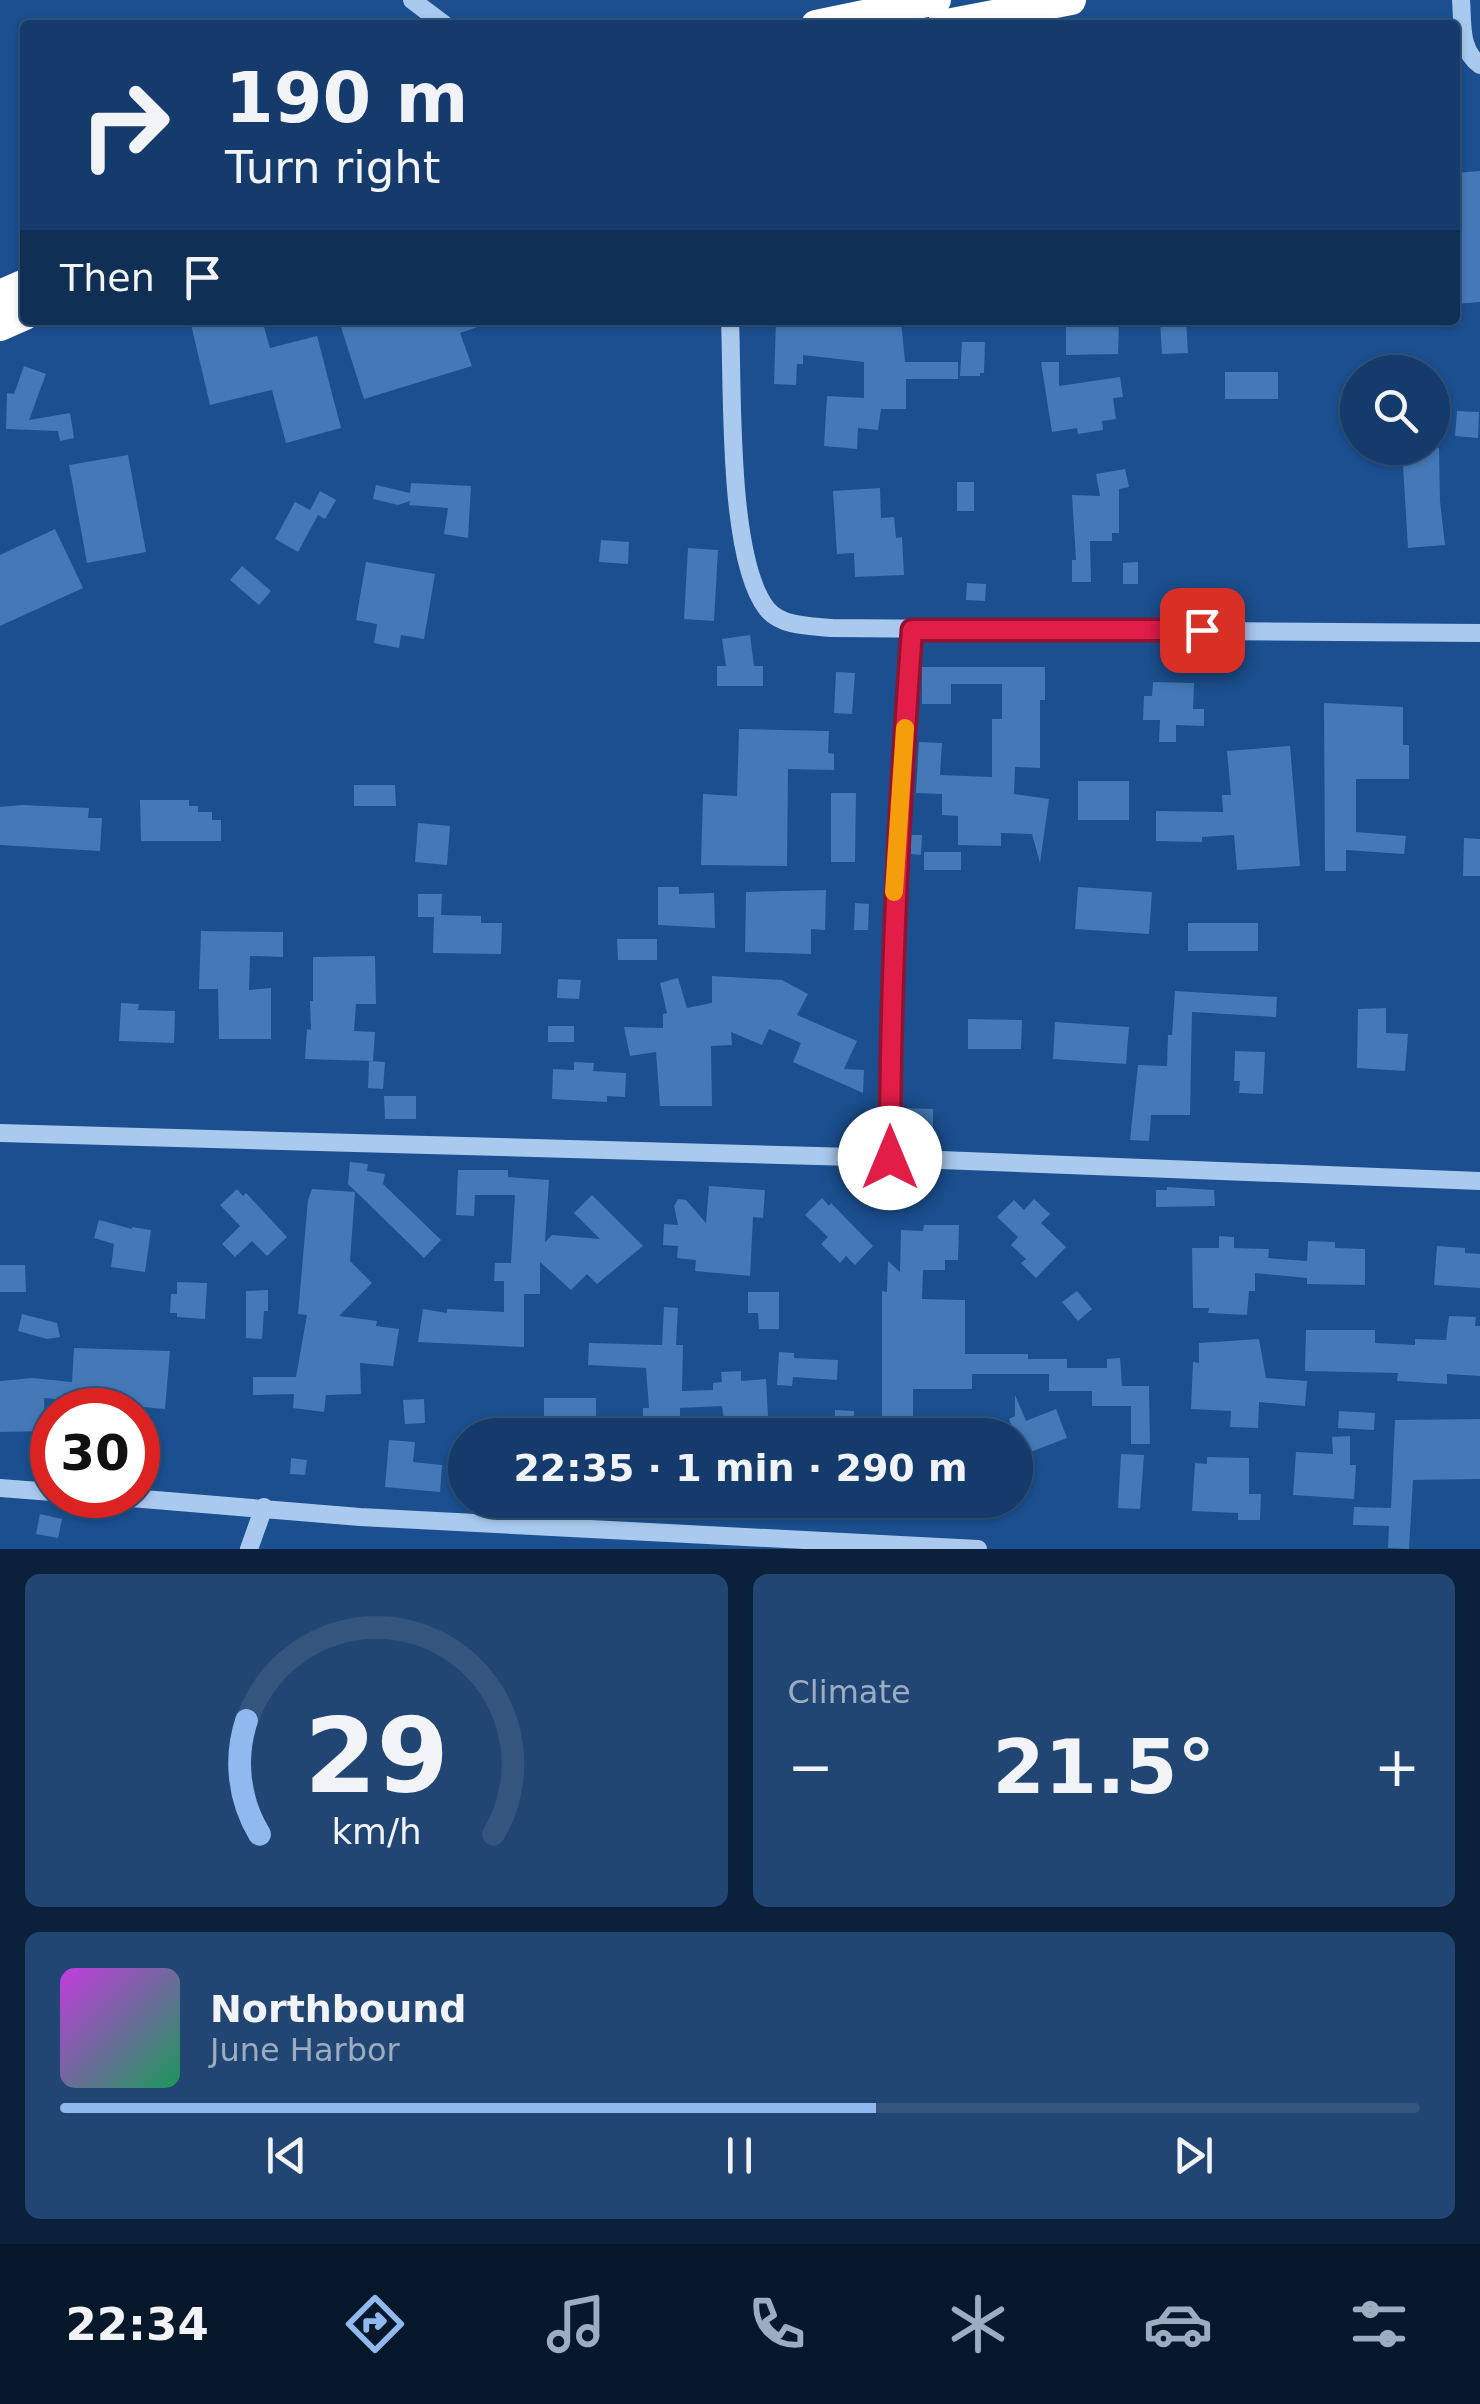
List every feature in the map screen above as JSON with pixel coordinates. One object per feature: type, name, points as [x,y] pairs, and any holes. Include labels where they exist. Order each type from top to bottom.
[{"type":"highway","points":[[968,20],[1070,0]]},
{"type":"highway","points":[[850,20],[919,10]]},
{"type":"street","points":[[412,0],[438,20]]},
{"type":"street","points":[[1461,0],[1464,44],[1480,65]]},
{"type":"street","points":[[730,325],[740,531],[749,576],[769,612],[795,625],[912,630],[1480,633]]},
{"type":"street","points":[[890,1158],[890,1003],[896,849],[912,630]]},
{"type":"street","points":[[0,1133],[890,1158],[1480,1182]]},
{"type":"street","points":[[0,1488],[30,1490]]},
{"type":"street","points":[[160,1500],[360,1517],[978,1549]]},
{"type":"street","points":[[249,1549],[264,1507]]},
{"type":"building","points":[[1480,171],[1480,302],[1460,304],[1460,173]]},
{"type":"building","points":[[191,325],[263,325],[270,348],[317,336],[341,428],[286,443],[272,390],[210,405]]},
{"type":"building","points":[[483,325],[460,333],[472,366],[364,399],[341,327]]},
{"type":"building","points":[[776,325],[901,325],[905,362],[958,362],[958,379],[906,379],[906,409],[881,409],[878,430],[858,428],[857,449],[824,446],[827,396],[864,398],[864,362],[803,355],[803,364],[797,364],[796,385],[774,384]]},
{"type":"building","points":[[1066,325],[1119,325],[1118,354],[1066,355]]},
{"type":"building","points":[[1160,325],[1186,325],[1188,353],[1162,354]]},
{"type":"building","points":[[962,342],[985,342],[984,373],[980,376],[960,376]]},
{"type":"building","points":[[1041,362],[1059,362],[1059,386],[1120,377],[1123,397],[1113,398],[1116,419],[1102,421],[1103,430],[1078,434],[1077,428],[1052,432]]},
{"type":"building","points":[[24,366],[46,374],[29,420],[70,413],[74,438],[60,441],[58,431],[6,429],[7,393],[14,394]]},
{"type":"building","points":[[1225,372],[1278,372],[1278,399],[1225,399]]},
{"type":"building","points":[[1457,411],[1479,412],[1478,438],[1455,436]]},
{"type":"building","points":[[128,455],[146,552],[87,563],[69,465]]},
{"type":"building","points":[[1403,465],[1439,465],[1445,545],[1408,548]]},
{"type":"building","points":[[1125,469],[1129,487],[1119,489],[1119,533],[1112,533],[1112,541],[1090,541],[1091,582],[1072,582],[1072,560],[1076,560],[1072,495],[1100,496],[1096,474]]},
{"type":"building","points":[[957,482],[974,482],[974,511],[957,511]]},
{"type":"building","points":[[411,483],[471,486],[468,538],[444,534],[448,508],[373,499],[376,485],[410,493]]},
{"type":"building","points":[[880,488],[881,518],[894,517],[896,538],[902,537],[904,575],[855,577],[854,553],[837,554],[833,491]]},
{"type":"building","points":[[320,491],[336,500],[325,519],[318,515],[298,552],[275,539],[295,502],[310,510]]},
{"type":"building","points":[[55,529],[83,588],[0,626],[0,555]]},
{"type":"building","points":[[601,540],[629,542],[628,564],[599,562]]},
{"type":"building","points":[[688,548],[718,550],[714,621],[684,619]]},
{"type":"building","points":[[366,562],[435,574],[424,639],[401,635],[399,648],[374,643],[377,624],[356,620]]},
{"type":"building","points":[[1138,562],[1138,584],[1123,584],[1123,563]]},
{"type":"building","points":[[242,566],[271,591],[259,605],[230,580]]},
{"type":"building","points":[[967,583],[986,584],[985,601],[966,600]]},
{"type":"building","points":[[750,635],[754,666],[763,666],[763,686],[717,686],[717,666],[726,666],[722,639]]},
{"type":"building","points":[[922,667],[1045,667],[1045,700],[1040,700],[1040,768],[1015,767],[1014,794],[1049,799],[1040,863],[1032,834],[1001,833],[1001,846],[958,845],[958,816],[942,815],[942,794],[916,793],[919,742],[942,743],[940,775],[992,777],[992,719],[1002,719],[1002,684],[951,684],[951,704],[922,704]]},
{"type":"building","points":[[836,672],[855,673],[852,714],[834,713]]},
{"type":"building","points":[[1153,682],[1194,683],[1193,709],[1204,709],[1204,726],[1176,725],[1176,742],[1159,742],[1160,720],[1143,720],[1144,696],[1152,696]]},
{"type":"building","points":[[1324,703],[1403,707],[1403,745],[1409,745],[1409,779],[1356,779],[1356,832],[1406,836],[1404,854],[1346,850],[1346,871],[1325,871]]},
{"type":"building","points":[[739,729],[829,731],[828,753],[834,754],[834,770],[788,769],[787,866],[701,865],[703,794],[737,796]]},
{"type":"building","points":[[1290,746],[1300,866],[1237,870],[1234,835],[1202,837],[1202,842],[1156,841],[1156,811],[1223,812],[1222,795],[1231,795],[1227,751]]},
{"type":"building","points":[[1078,781],[1129,781],[1129,820],[1078,820]]},
{"type":"building","points":[[354,785],[395,785],[396,806],[354,806]]},
{"type":"building","points":[[831,793],[856,793],[855,862],[831,862]]},
{"type":"building","points":[[140,800],[189,800],[189,806],[198,806],[198,812],[212,812],[212,820],[221,820],[221,841],[141,841]]},
{"type":"building","points":[[0,807],[89,808],[88,818],[102,818],[100,851],[0,845]]},
{"type":"building","points":[[418,823],[450,826],[447,865],[415,862]]},
{"type":"building","points":[[911,835],[922,835],[921,855],[911,854]]},
{"type":"building","points":[[1464,838],[1480,839],[1480,876],[1463,876]]},
{"type":"building","points":[[924,852],[961,852],[961,870],[924,870]]},
{"type":"building","points":[[658,887],[679,887],[679,894],[714,893],[715,928],[658,925]]},
{"type":"building","points":[[1078,887],[1152,892],[1149,934],[1075,929]]},
{"type":"building","points":[[826,890],[825,930],[811,929],[811,954],[745,952],[746,892]]},
{"type":"building","points":[[418,894],[442,894],[441,915],[481,916],[481,923],[502,923],[501,954],[433,953],[434,917],[418,917]]},
{"type":"building","points":[[855,903],[869,904],[868,930],[854,930]]},
{"type":"building","points":[[1188,923],[1258,923],[1258,951],[1188,951]]},
{"type":"building","points":[[201,931],[283,932],[283,957],[250,956],[249,990],[271,988],[271,1039],[219,1039],[218,989],[199,989]]},
{"type":"building","points":[[617,939],[657,939],[657,960],[618,960]]},
{"type":"building","points":[[375,956],[376,1004],[356,1004],[354,1031],[375,1032],[373,1061],[305,1059],[307,1029],[311,1030],[313,957]]},
{"type":"building","points":[[712,976],[782,980],[808,994],[797,1015],[857,1041],[844,1069],[864,1070],[863,1093],[793,1062],[801,1043],[769,1029],[762,1045],[731,1032],[732,1045],[711,1046],[712,1106],[660,1106],[656,1052],[630,1056],[624,1027],[663,1028],[663,1014],[667,1013],[660,983],[678,978],[687,1008],[712,1003]]},
{"type":"building","points":[[558,979],[581,980],[579,999],[557,998]]},
{"type":"building","points":[[1175,991],[1277,997],[1276,1017],[1192,1012],[1190,1115],[1151,1115],[1149,1141],[1130,1140],[1138,1065],[1167,1066]]},
{"type":"building","points":[[121,1003],[139,1004],[138,1010],[175,1011],[174,1043],[119,1041]]},
{"type":"building","points":[[1386,1008],[1386,1033],[1408,1034],[1405,1071],[1357,1068],[1358,1009]]},
{"type":"building","points":[[968,1019],[1022,1020],[1021,1049],[968,1049]]},
{"type":"building","points":[[1055,1022],[1129,1027],[1126,1064],[1053,1059]]},
{"type":"building","points":[[548,1026],[574,1026],[574,1042],[548,1042]]},
{"type":"building","points":[[1235,1051],[1265,1052],[1263,1094],[1239,1093],[1240,1081],[1234,1081]]},
{"type":"building","points":[[369,1061],[385,1062],[383,1089],[368,1088]]},
{"type":"building","points":[[574,1062],[594,1063],[593,1071],[626,1073],[625,1097],[607,1096],[607,1102],[552,1099],[553,1069],[574,1070]]},
{"type":"building","points":[[384,1096],[416,1096],[416,1119],[385,1119]]},
{"type":"building","points":[[903,1108],[933,1109],[933,1129],[903,1128]]},
{"type":"building","points":[[350,1162],[368,1164],[367,1171],[385,1174],[383,1184],[441,1240],[424,1258],[348,1184]]},
{"type":"building","points":[[458,1170],[508,1170],[508,1177],[549,1180],[545,1242],[552,1235],[600,1239],[574,1213],[592,1195],[643,1246],[597,1284],[587,1274],[571,1290],[540,1262],[540,1294],[524,1294],[524,1347],[418,1342],[423,1309],[447,1313],[447,1309],[504,1312],[504,1281],[494,1281],[495,1263],[511,1263],[515,1195],[475,1195],[474,1216],[456,1215]]},
{"type":"building","points":[[709,1186],[765,1190],[763,1218],[753,1217],[750,1276],[695,1271],[696,1260],[677,1258],[678,1246],[663,1245],[664,1224],[678,1225],[674,1206],[678,1199],[686,1200],[706,1223]]},
{"type":"building","points":[[237,1189],[243,1196],[246,1193],[287,1237],[267,1256],[252,1241],[235,1257],[222,1244],[240,1226],[220,1205]]},
{"type":"building","points":[[312,1189],[355,1192],[350,1261],[372,1283],[339,1316],[377,1321],[376,1326],[399,1329],[393,1366],[360,1363],[361,1394],[326,1395],[324,1412],[293,1408],[294,1394],[253,1395],[253,1377],[296,1377],[307,1315],[298,1314]]},
{"type":"building","points":[[1156,1190],[1214,1190],[1215,1206],[1156,1207]]},
{"type":"building","points":[[822,1198],[873,1246],[855,1265],[846,1256],[840,1263],[821,1244],[828,1237],[805,1215]]},
{"type":"building","points":[[1034,1199],[1050,1214],[1041,1223],[1066,1247],[1036,1278],[1021,1263],[1026,1259],[1011,1245],[1018,1237],[997,1217],[1014,1200],[1024,1210]]},
{"type":"building","points":[[99,1220],[151,1230],[145,1272],[111,1267],[114,1244],[94,1238]]},
{"type":"building","points":[[924,1225],[959,1225],[958,1260],[945,1260],[945,1270],[923,1270],[922,1299],[965,1300],[965,1354],[1028,1354],[1028,1359],[1067,1359],[1067,1368],[1107,1368],[1107,1359],[1120,1358],[1122,1386],[1149,1386],[1150,1444],[1131,1444],[1131,1406],[1092,1406],[1092,1391],[1049,1391],[1049,1374],[972,1374],[972,1389],[913,1389],[913,1418],[882,1418],[882,1291],[887,1292],[888,1261],[900,1272],[901,1230],[923,1231]]},
{"type":"building","points":[[1219,1236],[1234,1237],[1234,1248],[1269,1249],[1268,1258],[1307,1261],[1308,1241],[1335,1242],[1335,1248],[1365,1249],[1365,1285],[1307,1284],[1307,1278],[1255,1273],[1255,1291],[1249,1291],[1247,1315],[1208,1313],[1209,1308],[1193,1308],[1192,1248],[1219,1248]]},
{"type":"building","points":[[1437,1246],[1465,1248],[1465,1253],[1480,1254],[1480,1288],[1434,1285]]},
{"type":"building","points":[[0,1265],[25,1265],[26,1292],[0,1292]]},
{"type":"building","points":[[177,1282],[207,1283],[205,1319],[170,1313],[171,1294],[177,1294]]},
{"type":"building","points":[[268,1290],[262,1339],[246,1338],[246,1291]]},
{"type":"building","points":[[1077,1291],[1092,1309],[1078,1321],[1062,1302]]},
{"type":"building","points":[[748,1292],[779,1292],[779,1329],[759,1329],[758,1313],[748,1313]]},
{"type":"building","points":[[664,1307],[678,1308],[676,1345],[683,1345],[682,1391],[713,1390],[713,1383],[722,1382],[721,1372],[741,1371],[741,1381],[766,1379],[768,1418],[724,1418],[722,1406],[680,1408],[680,1418],[643,1418],[643,1408],[649,1408],[646,1368],[588,1365],[589,1343],[662,1345]]},
{"type":"building","points":[[22,1314],[57,1323],[60,1337],[47,1339],[18,1331]]},
{"type":"building","points":[[1449,1316],[1476,1317],[1475,1326],[1480,1326],[1480,1376],[1447,1374],[1447,1384],[1397,1381],[1398,1373],[1305,1371],[1306,1330],[1375,1330],[1375,1343],[1415,1345],[1415,1339],[1446,1340]]},
{"type":"building","points":[[1259,1339],[1266,1378],[1307,1381],[1305,1406],[1259,1402],[1258,1428],[1230,1427],[1231,1411],[1191,1409],[1193,1362],[1199,1363],[1199,1343]]},
{"type":"building","points":[[74,1348],[170,1351],[165,1409],[160,1409],[160,1388],[30,1388],[30,1431],[0,1432],[0,1381],[32,1378],[72,1382]]},
{"type":"building","points":[[779,1352],[794,1353],[794,1358],[838,1360],[837,1380],[793,1377],[792,1386],[777,1385]]},
{"type":"building","points":[[1015,1395],[1025,1418],[1011,1418],[1015,1416]]},
{"type":"building","points":[[544,1398],[596,1398],[596,1418],[544,1418]]},
{"type":"building","points":[[424,1399],[425,1423],[405,1424],[403,1400]]},
{"type":"building","points":[[1056,1409],[1067,1438],[1033,1451],[1033,1418]]},
{"type":"building","points":[[835,1410],[854,1411],[854,1418],[835,1418]]},
{"type":"building","points":[[1339,1411],[1375,1413],[1374,1430],[1338,1428]]},
{"type":"building","points":[[1480,1419],[1480,1479],[1413,1480],[1409,1549],[1388,1548],[1389,1526],[1353,1525],[1354,1507],[1391,1508],[1395,1420]]},
{"type":"building","points":[[1350,1436],[1350,1465],[1356,1465],[1354,1499],[1293,1495],[1296,1452],[1333,1454],[1332,1437]]},
{"type":"building","points":[[389,1440],[415,1442],[413,1462],[442,1465],[440,1492],[385,1487]]},
{"type":"building","points":[[1121,1454],[1144,1455],[1140,1509],[1118,1508]]},
{"type":"building","points":[[1207,1457],[1249,1458],[1249,1494],[1261,1494],[1260,1520],[1238,1520],[1238,1513],[1192,1511],[1195,1463],[1207,1464]]},
{"type":"building","points":[[291,1458],[307,1460],[305,1475],[290,1474]]},
{"type":"building","points":[[39,1518],[62,1519],[58,1538],[36,1534]]},
{"type":"slow traffic","points":[[894,892],[905,728]]},
{"type":"route","points":[[890,1158],[890,1003],[896,849],[912,630],[1202,630]]}]
